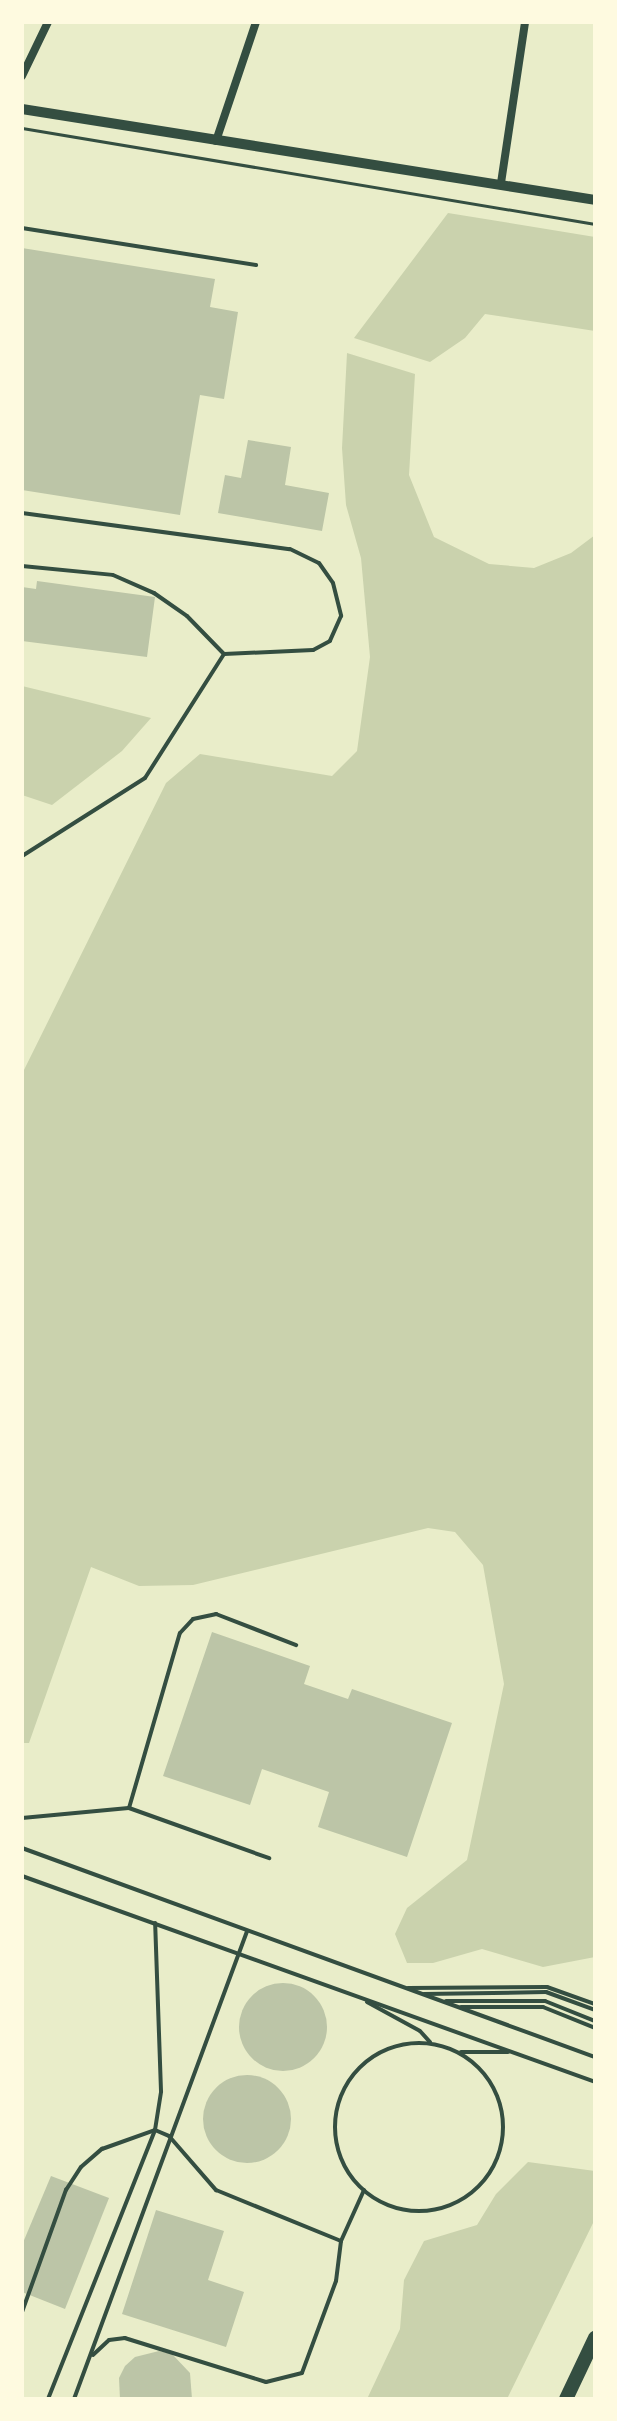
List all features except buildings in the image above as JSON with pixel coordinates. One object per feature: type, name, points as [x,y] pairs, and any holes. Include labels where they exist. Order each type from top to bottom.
[{"type":"main road","points":[[566,2399],[595,2338]]},
{"type":"street","points":[[22,76],[48,22]]},
{"type":"street","points":[[216,141],[256,22]]},
{"type":"street","points":[[501,183],[525,22]]},
{"type":"street","points":[[22,109],[595,200]]},
{"type":"lane","points":[[22,228],[256,265]]},
{"type":"lane","points":[[22,513],[290,549],[319,563],[333,583],[341,616],[330,641],[313,650],[224,654],[176,609],[113,575],[22,566]]},
{"type":"lane","points":[[22,856],[145,778],[224,654]]},
{"type":"lane","points":[[129,1808],[180,1633],[193,1619],[216,1614],[296,1645]]},
{"type":"lane","points":[[22,1818],[129,1808],[269,1858]]},
{"type":"lane","points":[[22,1848],[595,2057]]},
{"type":"lane","points":[[22,1876],[595,2082]]},
{"type":"lane","points":[[48,2399],[155,2130],[161,2091],[155,1923]]},
{"type":"lane","points":[[74,2399],[93,2355],[169,2136],[247,1931]]},
{"type":"lane","points":[[405,1988],[547,1987],[595,2007]]},
{"type":"lane","points":[[421,1994],[546,1992],[595,2007]]},
{"type":"lane","points":[[358,1997],[420,2031],[430,2043]]},
{"type":"lane","points":[[440,2001],[545,2001],[595,2021]]},
{"type":"lane","points":[[458,2007],[543,2007],[595,2028]]},
{"type":"lane","points":[[459,2052],[481,2070],[497,2095],[503,2134],[495,2163],[478,2187],[435,2210],[406,2211],[364,2190],[340,2158],[335,2116],[344,2088],[361,2065],[386,2049],[430,2043],[459,2052],[510,2052]]},
{"type":"lane","points":[[22,2312],[66,2190],[81,2167],[102,2149],[155,2130],[169,2136],[216,2190],[341,2241]]},
{"type":"lane","points":[[93,2355],[109,2340],[125,2338],[266,2382],[302,2373],[336,2281],[341,2241],[364,2190]]},
{"type":"path","points":[[22,128],[595,224]]},
{"type":"green space","points":[[448,213],[595,237],[595,331],[485,314],[465,338],[430,362],[354,338]]},
{"type":"green space","points":[[347,353],[415,374],[409,475],[434,537],[489,564],[534,568],[571,553],[595,535],[595,1957],[543,1967],[482,1949],[433,1963],[407,1963],[395,1934],[407,1908],[467,1860],[504,1684],[483,1565],[455,1532],[428,1528],[193,1585],[139,1586],[91,1567],[29,1743],[22,1743],[22,1074],[166,783],[200,754],[332,776],[357,751],[370,657],[361,558],[346,505],[342,448]]},
{"type":"green space","points":[[22,686],[151,718],[122,751],[52,805],[22,795]]},
{"type":"green space","points":[[528,2162],[595,2171],[595,2219],[507,2399],[367,2399],[400,2329],[404,2280],[424,2241],[477,2225],[496,2194]]}]
